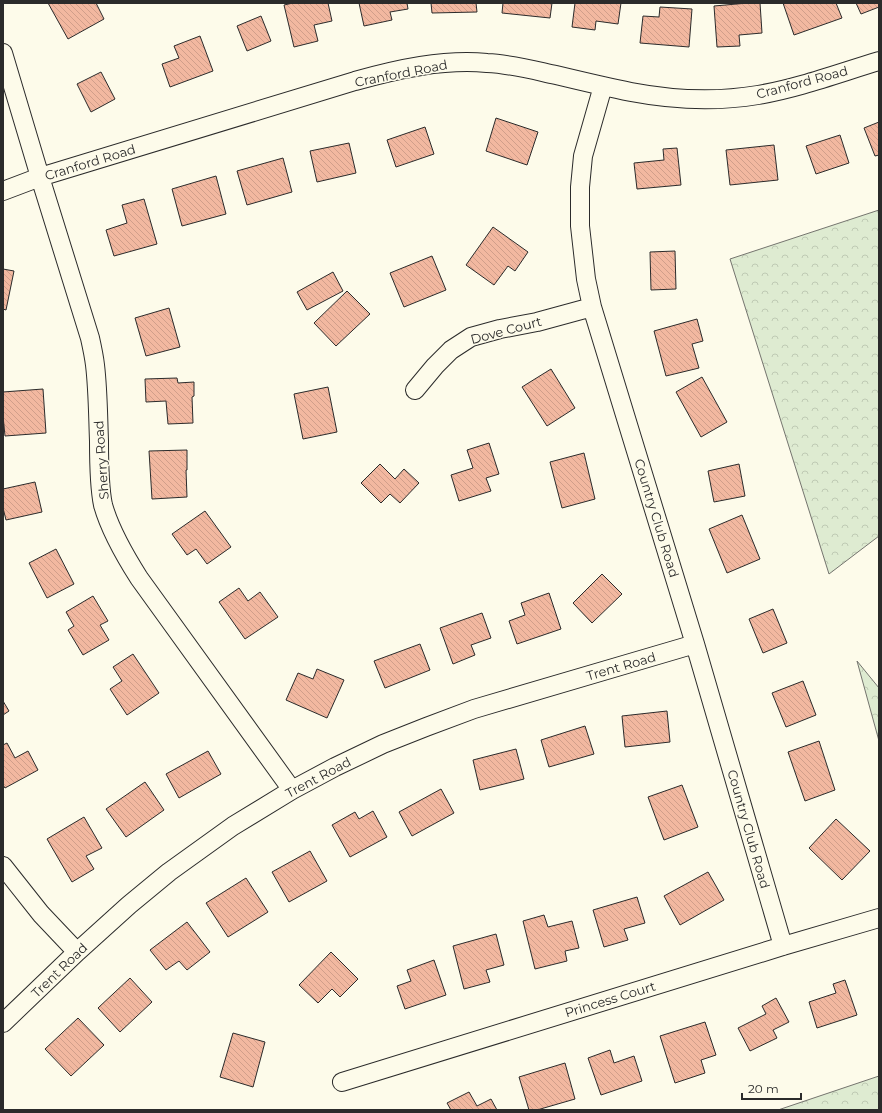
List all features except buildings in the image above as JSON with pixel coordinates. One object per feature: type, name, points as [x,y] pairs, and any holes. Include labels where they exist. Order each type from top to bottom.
[{"type":"street","name":"Sherry Road","points":[[3,53],[91,344],[95,363],[97,385],[100,480],[103,504],[111,525],[128,562],[292,790]]},
{"type":"street","name":"Cranford Road","points":[[3,191],[40,177],[355,81],[379,74],[432,64],[487,62],[518,66],[649,96],[698,100],[727,99],[759,95],[793,87],[879,61]]},
{"type":"street","name":"Country Club Road","points":[[602,86],[584,156],[580,187],[580,226],[586,279],[592,307],[695,644],[783,946]]},
{"type":"street","name":"Dove Court","points":[[415,390],[434,366],[451,350],[471,337],[500,329],[537,322],[592,307]]},
{"type":"street","name":"Trent Road","points":[[3,1023],[77,952],[129,905],[169,872],[233,826],[292,790],[383,744],[474,709],[695,644]]},
{"type":"street","points":[[3,866],[42,914],[77,952]]},
{"type":"street","name":"Princess Court","points":[[342,1082],[783,946],[879,918]]},
{"type":"green space","points":[[879,210],[879,536],[829,574],[730,259]]},
{"type":"green space","points":[[857,661],[879,688],[879,741]]},
{"type":"green space","points":[[879,1076],[879,1110],[778,1110]]}]
